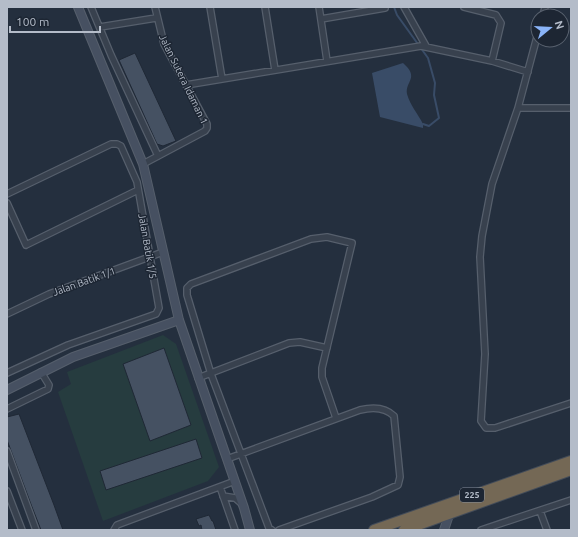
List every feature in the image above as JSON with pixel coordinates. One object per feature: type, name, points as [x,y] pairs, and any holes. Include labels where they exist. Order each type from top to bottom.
[{"type":"highway","name":"225","points":[[374,530],[571,460]]},
{"type":"highway","name":"225","points":[[404,530],[424,527],[449,515],[571,470]]},
{"type":"street","points":[[78,7],[143,164],[179,320],[248,518],[250,530]]},
{"type":"street","points":[[91,7],[111,55],[158,156],[143,164]]},
{"type":"street","name":"Jalan Sutera Idaman 1","points":[[155,7],[156,18],[164,44],[207,124],[205,131],[158,156]]},
{"type":"street","points":[[210,7],[222,79]]},
{"type":"street","points":[[265,7],[275,70]]},
{"type":"street","points":[[319,7],[327,61]]},
{"type":"street","points":[[404,7],[421,46]]},
{"type":"street","points":[[464,7],[496,15],[500,19],[501,23],[492,61]]},
{"type":"street","points":[[321,19],[385,8]]},
{"type":"street","points":[[100,27],[156,18]]},
{"type":"street","points":[[186,85],[421,46],[492,61],[528,72]]},
{"type":"street","points":[[534,48],[518,108],[492,184],[482,236],[480,257],[484,354],[481,421],[486,428],[495,428],[571,404]]},
{"type":"street","points":[[518,108],[571,108]]},
{"type":"street","name":"Jalan Batik 1/5","points":[[7,194],[112,144],[121,146],[135,175],[159,308],[156,314],[68,345],[7,373]]},
{"type":"street","points":[[7,203],[26,245],[138,190]]},
{"type":"street","points":[[272,530],[269,528],[240,454],[211,374],[187,295],[187,288],[191,284],[320,237],[352,243],[322,368],[322,377],[336,418]]},
{"type":"street","name":"Jalan Batik 1/1","points":[[7,314],[49,294],[163,252]]},
{"type":"street","points":[[7,390],[73,357],[179,320]]},
{"type":"street","points":[[198,378],[289,343],[300,342],[327,348]]},
{"type":"street","points":[[7,409],[48,389],[49,385],[41,372]]},
{"type":"street","points":[[227,458],[336,418],[368,408],[387,410],[393,414],[400,477],[398,485],[372,497],[279,530]]},
{"type":"street","points":[[7,453],[36,530]]},
{"type":"street","points":[[114,530],[117,525],[235,481]]},
{"type":"street","points":[[220,487],[235,530]]},
{"type":"street","points":[[7,491],[22,530]]},
{"type":"street","points":[[223,496],[235,498],[244,508]]},
{"type":"street","points":[[481,530],[571,500]]},
{"type":"street","points":[[540,511],[547,530]]},
{"type":"street","points":[[444,530],[449,515]]},
{"type":"street","points":[[248,518],[253,523],[256,530]]},
{"type":"green space","points":[[163,335],[176,344],[219,467],[208,481],[103,521],[58,392],[71,384],[67,372]]},
{"type":"water","points":[[403,63],[411,72],[411,79],[407,90],[408,98],[423,124],[423,128],[380,117],[372,73]]},
{"type":"building","points":[[135,53],[176,141],[163,146],[157,144],[119,60]]},
{"type":"building","points":[[164,348],[191,425],[150,441],[123,364]]},
{"type":"building","points":[[19,414],[63,530],[41,530],[32,507],[7,440],[7,417]]},
{"type":"building","points":[[196,439],[202,458],[106,490],[100,471]]},
{"type":"building","points":[[209,515],[216,530],[202,530],[201,525],[199,526],[196,519]]},
{"type":"waterway","points":[[394,7],[397,15],[428,58],[435,83],[434,95],[439,118],[429,126],[423,124]]}]
